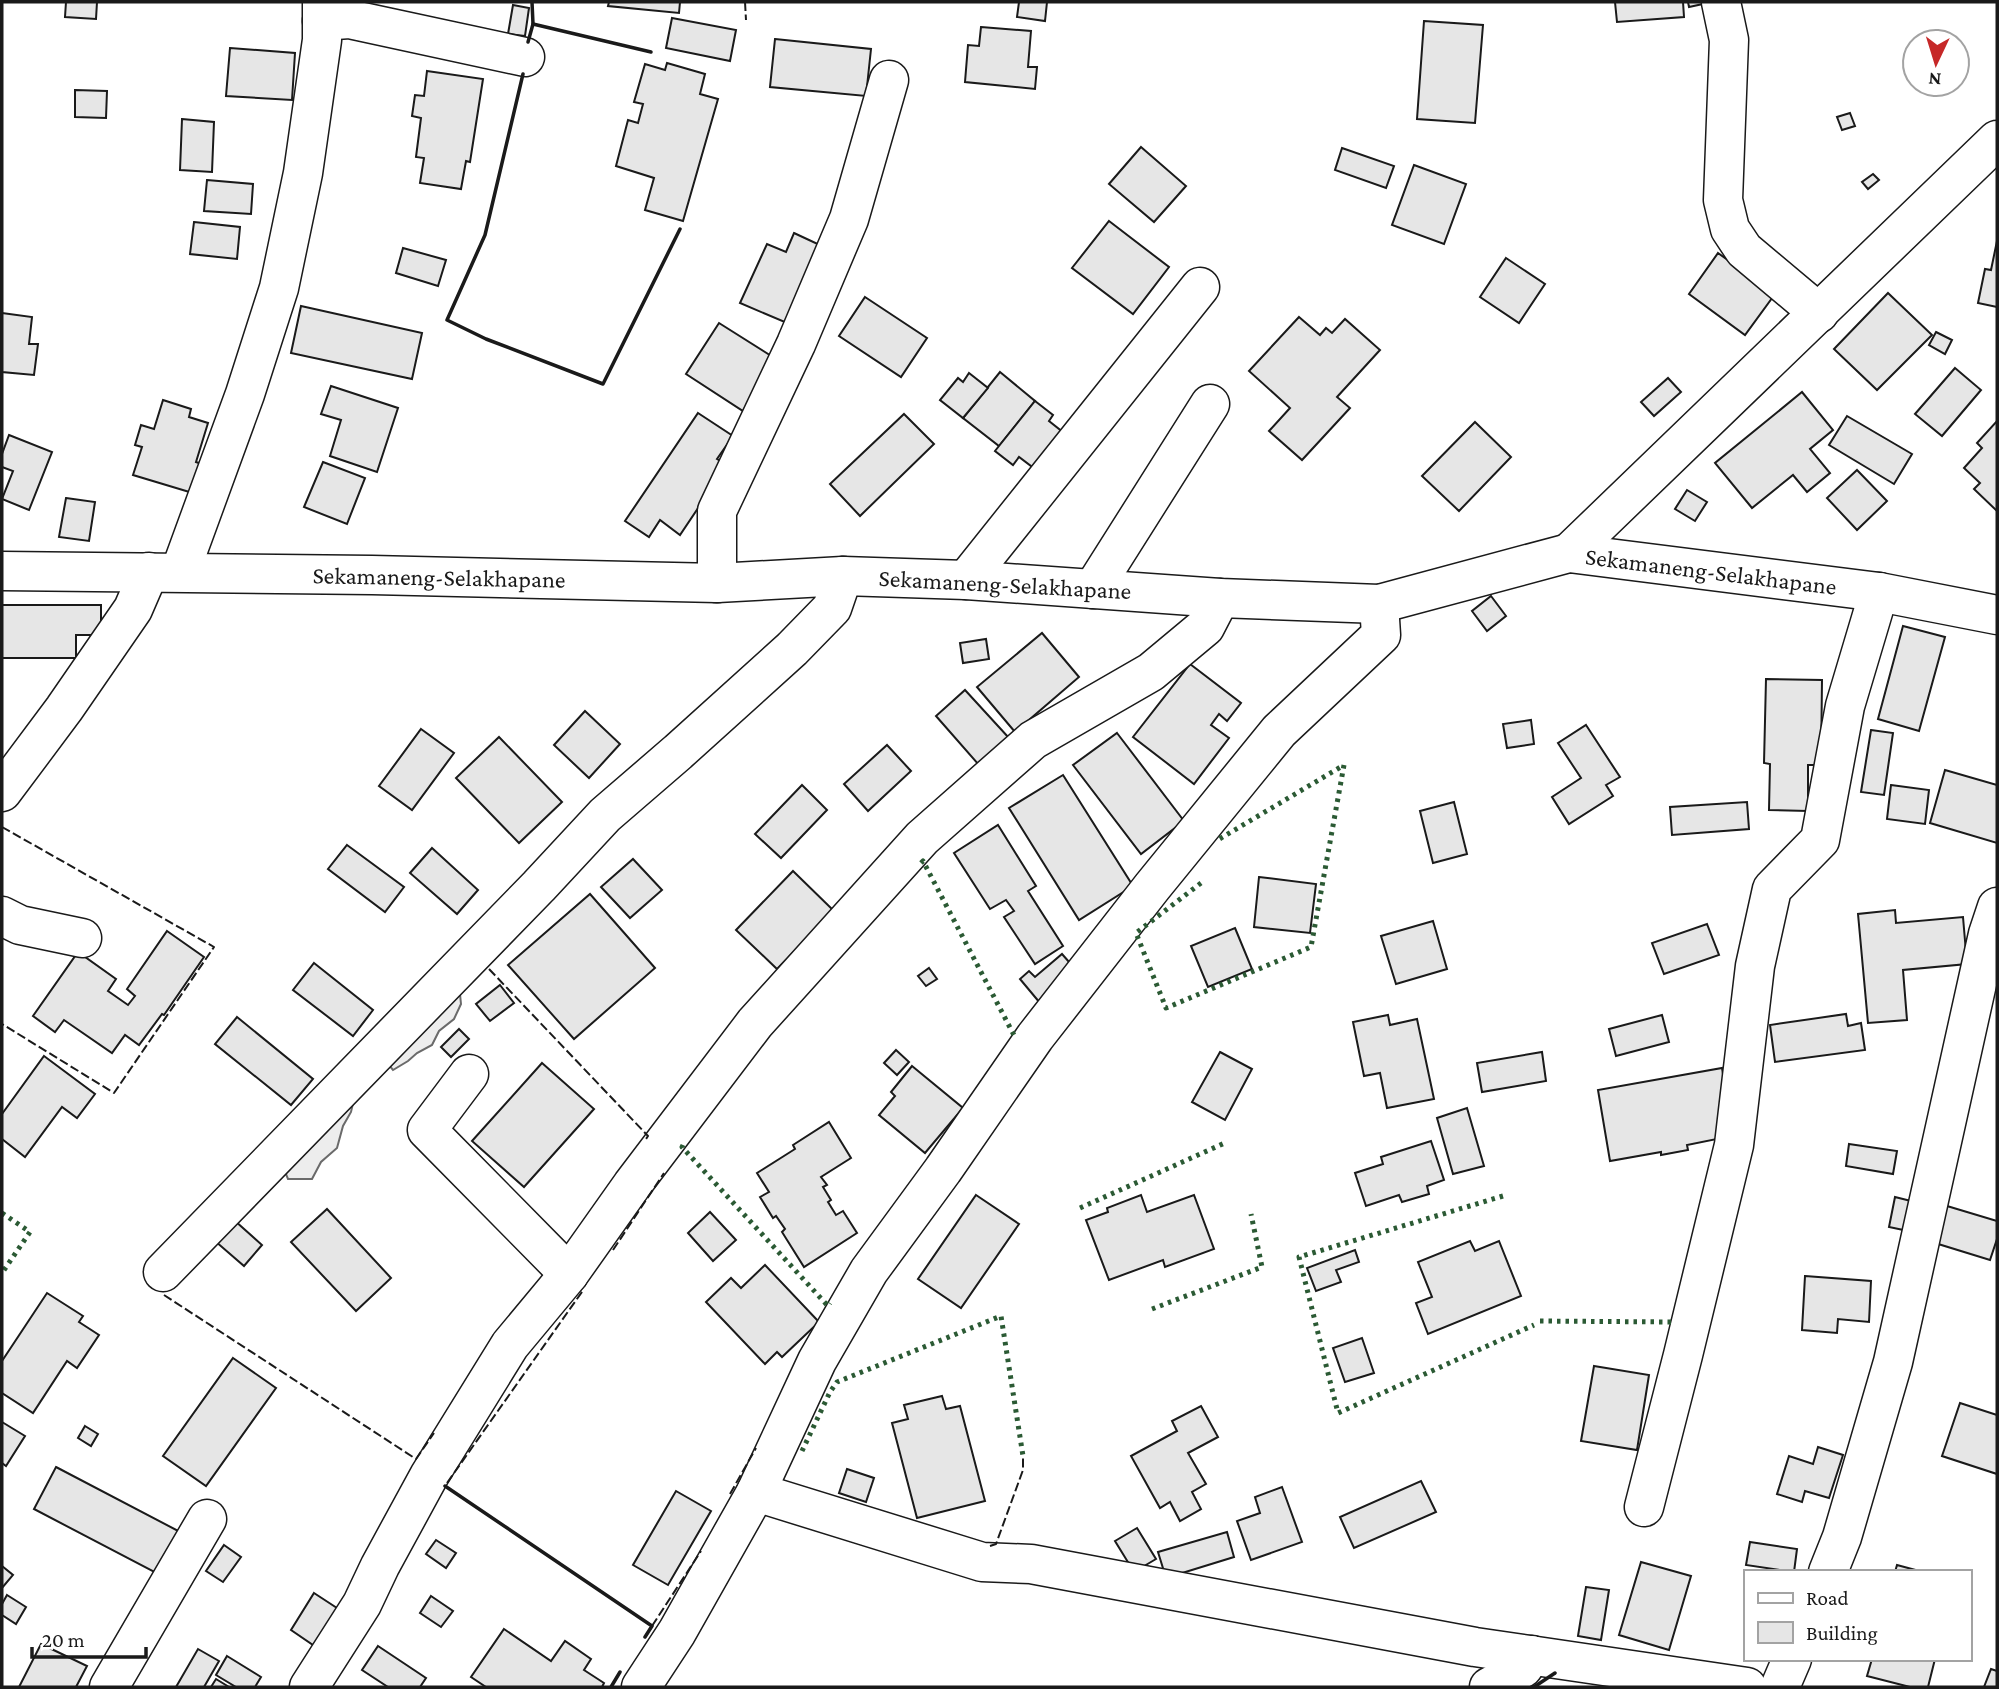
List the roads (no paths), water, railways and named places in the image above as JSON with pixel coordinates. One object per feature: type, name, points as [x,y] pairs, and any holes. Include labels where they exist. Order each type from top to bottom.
[{"type":"street","points":[[1721,2],[1729,40],[1723,201],[1730,229],[1744,250],[1819,313]]},
{"type":"street","points":[[2,792],[64,709],[133,609],[164,572],[245,394],[279,288],[303,173],[322,40],[322,11],[525,57]]},
{"type":"street","points":[[718,583],[718,511],[796,344],[849,219],[889,80]]},
{"type":"street","points":[[1569,553],[1997,140]]},
{"type":"street","points":[[966,580],[1200,286]]},
{"type":"street","points":[[1093,589],[1210,404]]},
{"type":"street","name":"Sekamaneng-Selakhapane","points":[[2,571],[718,583],[843,576],[966,580],[1220,598],[1379,604],[1569,553],[1879,592],[1997,615]]},
{"type":"street","points":[[163,1272],[520,906],[605,815],[792,649],[831,608],[843,576]]},
{"type":"street","points":[[1644,1507],[1684,1355],[1734,1145],[1755,966],[1772,889],[1820,841],[1845,706],[1879,592]]},
{"type":"street","points":[[309,1687],[362,1604],[429,1476],[510,1345],[569,1274],[632,1185],[755,1023],[922,838],[1033,740],[1151,672],[1205,627],[1220,598]]},
{"type":"street","points":[[641,1687],[677,1632],[756,1492],[817,1361],[869,1271],[1035,1037],[1161,876],[1279,731],[1381,635],[1379,604]]},
{"type":"street","points":[[1829,1570],[1842,1537],[1893,1362],[1988,934],[1997,906]]},
{"type":"street","points":[[2,916],[20,925],[82,938]]},
{"type":"street","points":[[469,1074],[426,1130],[569,1274]]},
{"type":"street","points":[[756,1492],[982,1562],[1031,1564],[1449,1643],[1747,1687]]},
{"type":"street","points":[[109,1687],[207,1520]]},
{"type":"street","points":[[1489,1687],[1523,1668],[1532,1655]]},
{"type":"street","points":[[1780,1687],[1790,1661]]}]
